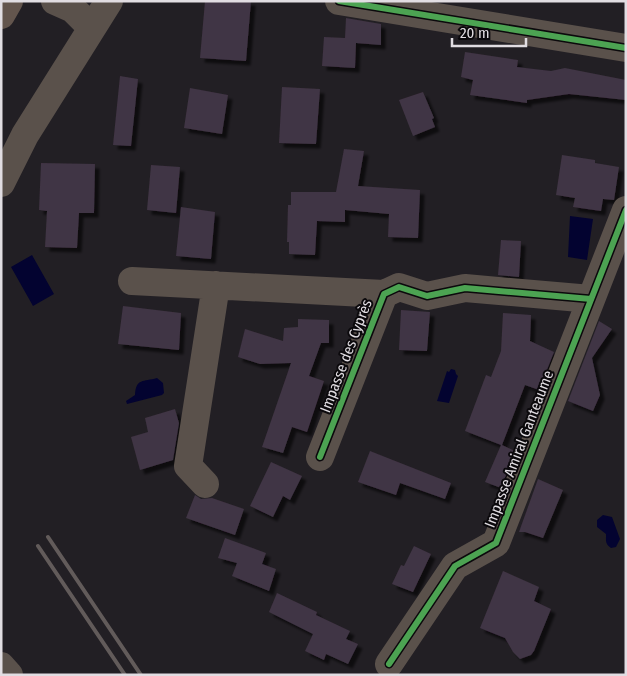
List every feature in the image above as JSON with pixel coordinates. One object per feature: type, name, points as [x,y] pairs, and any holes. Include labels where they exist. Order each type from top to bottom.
[{"type":"highway","points":[[2,15],[8,1]]},
{"type":"street","points":[[55,1],[73,9],[92,28]]},
{"type":"street","points":[[1,183],[25,136],[109,1]]},
{"type":"street","points":[[339,1],[626,48]]},
{"type":"street","name":"Impasse Amiral Ganteaume","points":[[389,664],[455,566],[496,543],[626,210]]},
{"type":"street","name":"Impasse des Cyprès","points":[[132,280],[384,294],[399,287],[427,296],[465,288],[591,299]]},
{"type":"street","points":[[205,484],[188,466],[216,285]]},
{"type":"street","name":"Impasse des Cyprès","points":[[320,458],[384,294]]},
{"type":"street","points":[[1,666],[9,675]]},
{"type":"shaded area","points":[[570,216],[593,219],[587,260],[568,257]]},
{"type":"shaded area","points":[[32,255],[54,294],[33,306],[11,267]]},
{"type":"shaded area","points":[[451,369],[455,370],[458,376],[449,403],[437,401],[447,371],[449,372]]},
{"type":"shaded area","points":[[157,378],[163,383],[164,393],[162,395],[127,404],[126,401],[135,395],[139,383]]},
{"type":"shaded area","points":[[603,515],[612,517],[620,539],[616,547],[611,548],[608,545],[606,534],[597,527],[597,520]]},
{"type":"building","points":[[205,1],[251,1],[246,61],[200,58]]},
{"type":"building","points":[[346,18],[381,24],[381,45],[356,43],[355,68],[322,66],[324,37],[345,38]]},
{"type":"building","points":[[465,52],[518,60],[517,67],[551,71],[565,68],[626,80],[626,100],[569,94],[527,100],[527,103],[470,95],[473,80],[461,77]]},
{"type":"building","points":[[120,76],[138,79],[131,146],[113,145]]},
{"type":"building","points":[[282,87],[320,89],[316,144],[279,143]]},
{"type":"building","points":[[190,88],[228,95],[222,134],[184,128]]},
{"type":"building","points":[[423,92],[434,118],[432,119],[435,127],[413,136],[399,100]]},
{"type":"building","points":[[344,149],[364,151],[358,186],[420,190],[418,238],[388,237],[389,214],[345,210],[345,222],[317,221],[315,255],[289,254],[289,242],[287,242],[288,205],[291,205],[291,192],[336,192]]},
{"type":"building","points":[[562,155],[595,160],[595,163],[619,167],[614,200],[603,199],[601,211],[573,207],[575,198],[556,195]]},
{"type":"building","points":[[41,163],[95,164],[94,213],[79,213],[77,248],[45,247],[47,211],[39,210]]},
{"type":"building","points":[[151,165],[180,167],[176,213],[147,210]]},
{"type":"building","points":[[181,207],[215,212],[211,259],[176,256]]},
{"type":"building","points":[[501,240],[521,241],[519,277],[498,275]]},
{"type":"building","points":[[123,306],[181,313],[179,350],[118,344]]},
{"type":"building","points":[[401,310],[430,312],[427,351],[399,350]]},
{"type":"building","points":[[503,313],[531,315],[530,341],[554,352],[539,390],[525,385],[502,445],[515,451],[501,488],[485,482],[501,445],[465,431],[486,375],[491,377],[501,351]]},
{"type":"building","points":[[298,319],[329,320],[329,343],[321,343],[309,376],[324,381],[307,432],[292,427],[283,453],[262,447],[291,363],[260,364],[238,357],[245,329],[283,341],[284,328],[298,327]]},
{"type":"building","points":[[599,321],[612,329],[592,358],[600,395],[593,411],[568,401]]},
{"type":"building","points":[[175,409],[179,423],[173,460],[140,470],[131,437],[148,432],[145,418]]},
{"type":"building","points":[[370,451],[451,483],[445,499],[400,483],[396,495],[358,482]]},
{"type":"building","points":[[271,462],[302,476],[290,500],[283,496],[273,517],[250,506]]},
{"type":"building","points":[[538,479],[563,490],[543,538],[519,532]]},
{"type":"building","points":[[195,495],[201,499],[212,498],[244,509],[235,535],[186,518]]},
{"type":"building","points":[[225,538],[266,553],[262,564],[276,569],[269,591],[232,576],[237,563],[218,558]]},
{"type":"building","points":[[414,546],[431,554],[413,592],[392,584],[401,565],[404,566]]},
{"type":"building","points":[[503,571],[539,587],[534,601],[551,609],[534,651],[531,655],[520,659],[513,652],[505,638],[480,628]]},
{"type":"building","points":[[277,593],[317,612],[316,615],[350,631],[346,639],[358,644],[348,664],[326,654],[324,660],[305,651],[313,634],[269,612]]},
{"type":"railway","points":[[48,537],[141,675]]},
{"type":"railway","points":[[38,546],[125,675]]},
{"type":"cycle path","points":[[339,1],[626,48]]},
{"type":"cycle path","points":[[389,664],[455,566],[496,543],[626,210]]},
{"type":"cycle path","points":[[320,457],[384,294],[399,287],[427,296],[465,288],[591,299]]}]
